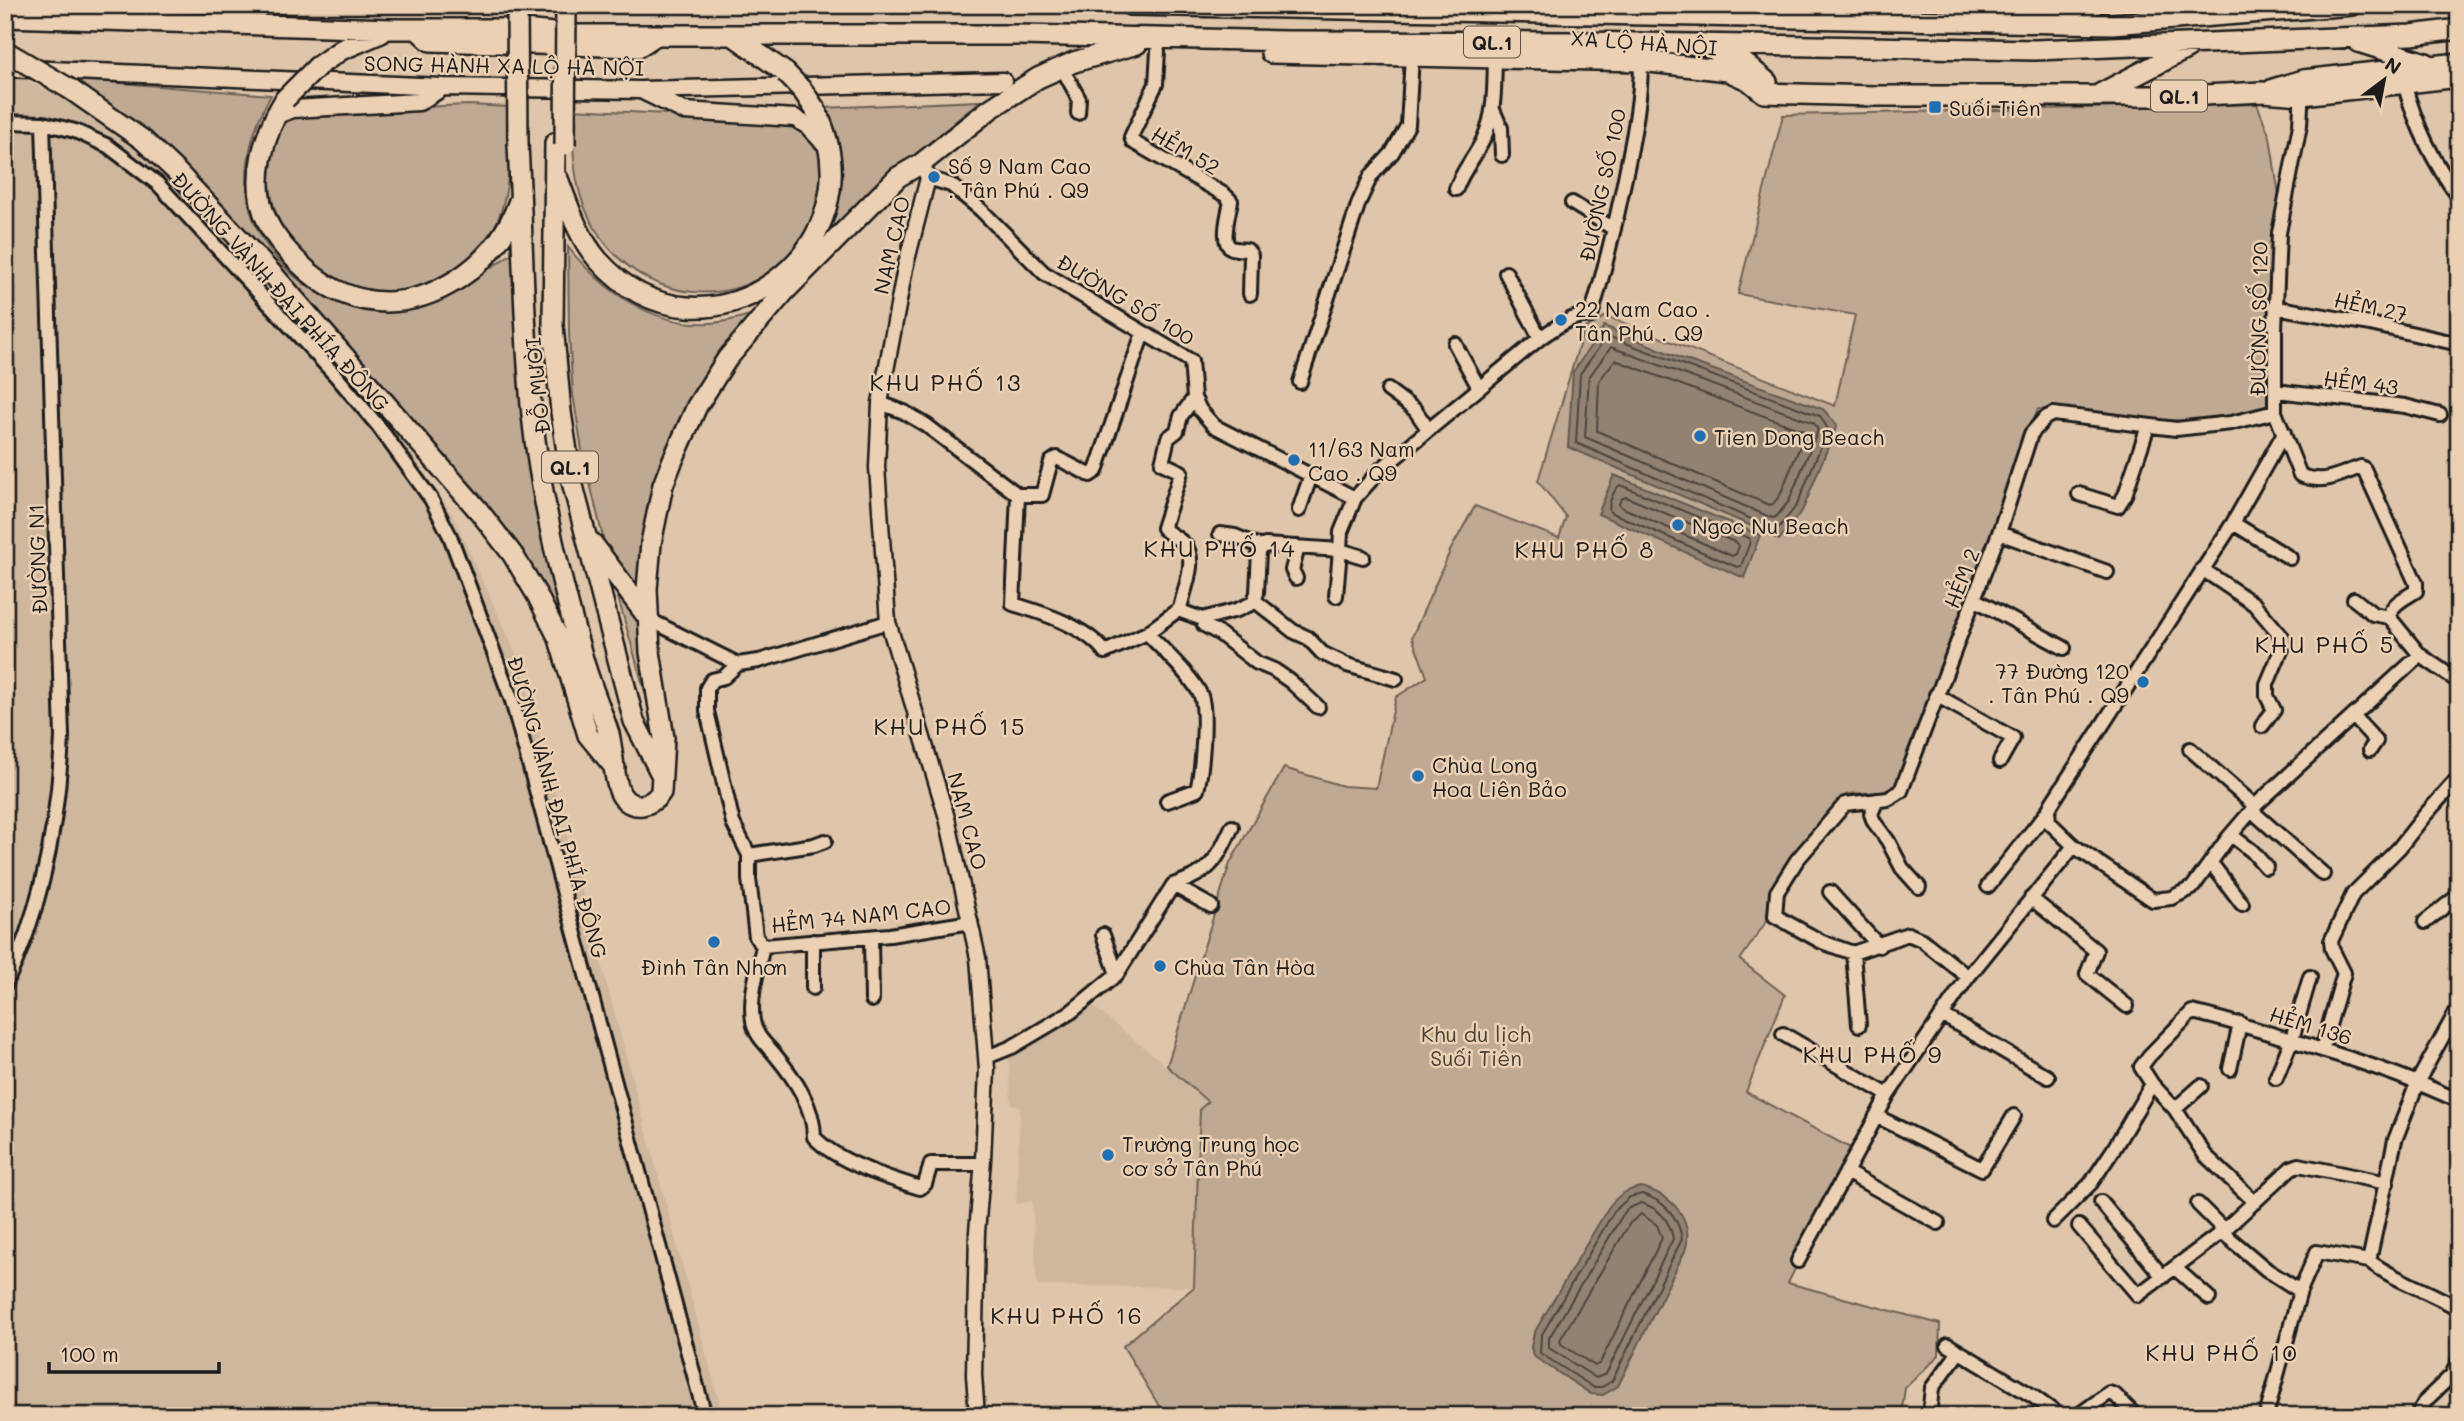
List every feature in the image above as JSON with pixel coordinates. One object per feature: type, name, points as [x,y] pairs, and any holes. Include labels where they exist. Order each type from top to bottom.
[{"type":"highway","name":"QL.1","points":[[517,5],[524,145]]},
{"type":"highway","name":"QL.1","points":[[524,145],[528,5]]},
{"type":"highway","name":"QL.1","points":[[554,5],[560,144]]},
{"type":"highway","name":"QL.1","points":[[560,144],[566,5]]},
{"type":"highway","name":"XA LỘ HÀ NỘI","points":[[1130,5],[1582,10],[2112,24],[2343,6]]},
{"type":"highway","name":"XA LỘ HÀ NỘI","points":[[2051,23],[2066,14],[2094,5]]},
{"type":"highway","name":"XA LỘ HÀ NỘI","points":[[5,17],[418,30],[513,29],[574,35],[1019,35],[1318,54],[1412,57],[1642,53],[1698,46],[2035,50],[2411,35],[2459,29]]},
{"type":"highway","name":"QL.1","points":[[391,29],[365,38],[318,66],[280,107],[260,167],[260,190],[266,220],[285,249],[310,274],[335,291],[366,301],[393,302],[419,298],[443,288],[486,257],[502,237],[521,196],[529,170]]},
{"type":"highway","name":"XA LỘ HÀ NỘI","points":[[1019,35],[1041,48],[1118,50]]},
{"type":"highway","name":"QL.1","points":[[554,170],[584,241],[610,272],[625,284],[665,302],[689,308],[737,302],[758,293],[777,280],[806,248],[827,209],[831,192],[829,140],[816,109],[803,91],[786,73],[734,36]]},
{"type":"highway","points":[[2344,38],[2434,66]]},
{"type":"highway","name":"XA LỘ HÀ NỘI","points":[[1158,44],[1286,41],[1642,53],[1728,71],[1748,80],[1764,93],[1875,96],[2185,96],[2262,92],[2402,76],[2459,77]]},
{"type":"highway","points":[[1286,41],[1318,54]]},
{"type":"highway","points":[[663,768],[664,738],[650,652],[650,620],[669,489],[713,391],[757,330],[990,109],[1061,66],[1118,50],[1158,44]]},
{"type":"highway","points":[[2095,96],[2193,45]]},
{"type":"highway","points":[[1698,46],[1727,54],[1747,65],[1781,93]]},
{"type":"highway","points":[[5,51],[70,89],[143,140],[178,173],[276,278],[479,511],[513,555],[537,595],[559,639],[588,735],[616,769]]},
{"type":"highway","name":"XA LỘ HÀ NỘI","points":[[2402,76],[2434,66],[2459,63]]},
{"type":"highway","name":"ĐỖ MƯỜI","points":[[524,145],[521,196],[526,354],[537,470],[551,541],[584,661],[611,742],[620,794],[630,804],[637,806],[657,798],[663,785],[663,768],[646,722],[599,554],[569,400],[563,319],[565,198],[560,144]]},
{"type":"highway","name":"ĐỖ MƯỜI","points":[[560,144],[554,170],[552,286],[556,366],[571,478],[634,721],[663,768]]},
{"type":"highway","name":"ĐỖ MƯỜI","points":[[524,145],[529,170],[536,356],[546,461],[598,699]]},
{"type":"highway","points":[[583,530],[650,620]]},
{"type":"main road","name":"SONG HÀNH XA LỘ HÀ NỘI","points":[[5,68],[443,87],[641,90],[1003,81]]},
{"type":"main road","points":[[280,107],[293,109],[419,102],[443,87]]},
{"type":"main road","points":[[641,90],[684,111],[794,118],[819,135],[831,156]]},
{"type":"street","name":"HẺM 52","points":[[1158,44],[1156,84],[1131,133],[1133,142],[1231,201],[1225,238],[1227,245],[1247,250],[1251,255],[1250,294]]},
{"type":"street","name":"ĐƯỜNG SỐ 100","points":[[1540,338],[1569,320],[1583,315],[1591,316],[1614,229],[1640,101],[1642,53]]},
{"type":"street","points":[[1300,382],[1359,202],[1371,176],[1399,144],[1408,125],[1412,57]]},
{"type":"street","points":[[1455,189],[1483,141],[1493,110],[1495,57]]},
{"type":"street","points":[[1061,66],[1079,99],[1078,113]]},
{"type":"street","points":[[2402,76],[2415,120],[2450,186],[2459,197]]},
{"type":"street","name":"ĐƯỜNG SỐ 120","points":[[2302,88],[2300,125],[2279,233],[2275,307],[2275,412],[2300,475],[2315,481],[2327,480],[2361,467],[2364,469],[2416,583],[2416,591],[2390,610],[2389,617]]},
{"type":"street","points":[[1493,110],[1501,128],[1502,155]]},
{"type":"street","name":"ĐƯỜNG VÀNH ĐAI PHÍA ĐÔNG","points":[[5,122],[43,123],[75,131],[108,146],[158,184],[336,376],[379,426],[431,499],[450,536],[512,701],[705,1416]]},
{"type":"street","name":"ĐƯỜNG N1","points":[[5,985],[19,958],[50,848],[59,789],[62,737],[43,123]]},
{"type":"street","name":"ĐƯỜNG SỐ 100","points":[[925,171],[951,185],[981,209],[1044,273],[1191,361],[1194,398]]},
{"type":"street","name":"NAM CAO","points":[[925,171],[880,403],[877,467],[888,622],[947,818],[978,958],[987,1057],[983,1164],[976,1232],[974,1375],[977,1416]]},
{"type":"street","points":[[1572,204],[1614,229]]},
{"type":"street","points":[[1336,596],[1341,531],[1355,498],[1380,470],[1540,338],[1506,273]]},
{"type":"street","name":"HẺM 27","points":[[2275,307],[2459,344]]},
{"type":"street","points":[[880,403],[904,412],[926,425],[1018,495],[1042,495],[1051,462],[1057,458],[1090,475],[1096,471],[1143,332]]},
{"type":"street","points":[[1455,344],[1479,388]]},
{"type":"street","points":[[1388,390],[1415,410],[1428,429]]},
{"type":"street","name":"HẺM 43","points":[[2276,391],[2405,406],[2440,415]]},
{"type":"street","points":[[1018,495],[1013,604],[1037,611],[1069,626],[1097,642],[1105,652],[1147,633],[1180,610],[1190,569],[1189,550],[1163,528],[1181,472],[1162,463],[1168,438],[1177,431],[1181,416],[1194,398],[1200,411],[1214,426],[1355,498]]},
{"type":"street","name":"HẺM 2","points":[[1853,953],[1822,942],[1775,916],[1777,892],[1797,860],[1845,804],[1888,799],[1900,791],[1999,533],[2031,434],[2045,418],[2053,414],[2176,429],[2231,423],[2275,412]]},
{"type":"street","points":[[2079,494],[2118,506],[2125,495],[2148,426]]},
{"type":"street","points":[[1988,886],[2048,811],[2232,523],[2284,433]]},
{"type":"street","points":[[1299,510],[1311,475]]},
{"type":"street","points":[[2232,523],[2290,558]]},
{"type":"street","points":[[1999,533],[2107,572]]},
{"type":"street","points":[[1220,534],[1235,536],[1262,547]]},
{"type":"street","points":[[1203,622],[1253,603],[1257,593],[1259,551],[1265,545],[1340,550],[1363,557]]},
{"type":"street","points":[[1296,578],[1292,570],[1298,547]]},
{"type":"street","points":[[2202,569],[2254,604],[2283,638],[2283,646],[2267,684],[2267,696],[2274,710],[2262,726]]},
{"type":"street","points":[[2354,599],[2373,614],[2389,617],[2420,655],[2459,682]]},
{"type":"street","points":[[1254,600],[1293,631],[1308,638],[1322,653],[1347,665],[1396,678]]},
{"type":"street","points":[[1974,600],[2064,648]]},
{"type":"street","points":[[1180,610],[1203,622],[1257,663],[1274,670],[1318,707]]},
{"type":"street","points":[[650,620],[738,664],[759,661],[888,622]]},
{"type":"street","points":[[1147,633],[1202,697],[1202,764],[1197,790],[1167,801]]},
{"type":"street","points":[[2048,811],[2049,822],[2074,846],[2153,900],[2171,898],[2192,888],[2254,808],[2420,655]]},
{"type":"street","points":[[738,664],[724,677],[712,680],[707,688],[707,711],[733,823],[749,855],[825,841]]},
{"type":"street","points":[[1936,695],[2013,738],[2000,761]]},
{"type":"street","points":[[2354,717],[2376,741],[2370,750]]},
{"type":"street","points":[[2190,749],[2323,874]]},
{"type":"street","points":[[2322,1050],[2344,976],[2331,941],[2350,898],[2399,848],[2424,815],[2459,777]]},
{"type":"street","points":[[1877,800],[1872,808],[1874,822],[1902,868],[1919,887]]},
{"type":"street","points":[[987,1057],[1012,1047],[1072,1012],[1117,974],[1173,886],[1208,870],[1220,853],[1232,827]]},
{"type":"street","points":[[2231,835],[2252,851],[2266,867]]},
{"type":"street","points":[[1798,1261],[1888,1095],[1968,976],[2074,846]]},
{"type":"street","name":"HẺM 74 NAM CAO","points":[[749,855],[756,937],[763,946],[872,937],[971,922]]},
{"type":"street","points":[[2211,863],[2242,904]]},
{"type":"street","points":[[1173,886],[1211,906]]},
{"type":"street","points":[[1830,892],[1879,946]]},
{"type":"street","points":[[2425,922],[2459,895]]},
{"type":"street","points":[[2031,898],[2096,951],[2087,974],[2127,1006]]},
{"type":"street","points":[[1858,1025],[1853,953],[1908,934],[1922,940],[1968,976]]},
{"type":"street","points":[[1103,935],[1117,974]]},
{"type":"street","points":[[872,937],[872,1000]]},
{"type":"street","points":[[813,941],[813,988]]},
{"type":"street","points":[[763,946],[753,994],[753,1023],[761,1041],[788,1073],[810,1108],[814,1121],[814,1137],[823,1147],[844,1159],[920,1188],[925,1184],[931,1164],[983,1164]]},
{"type":"street","points":[[2276,1077],[2292,1039],[2310,977]]},
{"type":"street","points":[[2369,1261],[2395,1140],[2418,1082],[2459,1007]]},
{"type":"street","name":"HẺM 136","points":[[2152,1084],[2141,1067],[2192,1012],[2240,1023],[2367,1062],[2459,1101]]},
{"type":"street","points":[[1942,1015],[2048,1077]]},
{"type":"street","points":[[2230,1069],[2240,1023]]},
{"type":"street","points":[[1783,1034],[1888,1095]]},
{"type":"street","points":[[2053,1221],[2091,1183],[2152,1084],[2175,1109],[2205,1155],[2255,1202]]},
{"type":"street","points":[[2175,1109],[2202,1086]]},
{"type":"street","points":[[1876,1116],[1982,1169],[2014,1116]]},
{"type":"street","points":[[2079,1226],[2138,1295],[2223,1231],[2291,1168],[2299,1165],[2387,1183]]},
{"type":"street","points":[[1846,1172],[1938,1223]]},
{"type":"street","points":[[2101,1202],[2163,1277]]},
{"type":"street","points":[[2197,1204],[2267,1270],[2300,1291]]},
{"type":"street","points":[[2266,1416],[2300,1291],[2317,1252],[2369,1261],[2388,1275],[2459,1309]]},
{"type":"street","points":[[2175,1268],[2209,1298]]},
{"type":"street","points":[[1929,1416],[1932,1388],[1954,1349],[2031,1395],[2060,1416]]},
{"type":"street","points":[[2417,1416],[2426,1400],[2455,1378],[2459,1360]]},
{"type":"street","points":[[2077,1416],[2109,1393],[2115,1395],[2136,1416]]},
{"type":"shaded area","points":[[5,75],[17,75],[120,129],[208,214],[406,443],[454,518],[521,665],[723,1416],[5,1416]]},
{"type":"shaded area","name":"Trường Trung học cơ sở Tân Phú","points":[[1091,1005],[1208,1102],[1200,1109],[1194,1287],[1037,1286],[1032,1201],[1016,1204],[1020,1107],[1011,1104],[1009,1057]]},
{"type":"green space","points":[[70,79],[271,95],[259,119],[247,171],[248,198],[254,220],[264,241],[295,277],[336,302],[359,309],[381,311],[417,306],[450,293],[515,254],[519,373],[525,445],[545,547],[572,648],[530,565],[492,511],[450,462],[192,175]]},
{"type":"green space","points":[[980,101],[907,162],[818,245],[834,213],[839,178],[835,142],[823,108]]},
{"type":"green space","name":"Khu du lịch Suối Tiên","points":[[2257,104],[2270,137],[2282,215],[2273,408],[2233,422],[2153,420],[2038,409],[1898,791],[1847,794],[1772,892],[1768,919],[1740,960],[1785,995],[1746,1092],[1854,1150],[1788,1283],[1940,1324],[1939,1355],[1905,1388],[1901,1416],[1165,1416],[1123,1346],[1194,1287],[1200,1109],[1208,1102],[1167,1066],[1230,863],[1284,768],[1343,786],[1376,788],[1396,697],[1427,677],[1412,637],[1451,549],[1475,506],[1559,538],[1566,517],[1538,481],[1584,329],[1606,316],[1835,406],[1855,315],[1738,294],[1783,115]]},
{"type":"green space","points":[[468,105],[510,107],[509,165],[502,209],[497,222],[489,237],[464,262],[436,278],[408,289],[378,293],[363,291],[348,287],[321,272],[283,229],[275,212],[270,175],[271,157],[284,117],[295,112]]},
{"type":"green space","points":[[572,109],[798,121],[823,155],[822,186],[813,217],[791,252],[762,277],[729,290],[695,292],[660,284],[629,267],[602,239],[583,203],[575,168]]},
{"type":"green space","points":[[568,247],[613,291],[649,312],[669,319],[711,323],[759,312],[683,425],[641,600],[605,546],[582,450],[573,394]]},
{"type":"green space","points":[[613,580],[641,620],[656,731]]},
{"type":"water","name":"Tien Dong Beach","points":[[1604,326],[1678,357],[1823,409],[1837,425],[1803,509],[1779,540],[1568,447],[1573,372]]},
{"type":"water","name":"Ngoc Nu Beach","points":[[1614,475],[1760,535],[1744,578],[1598,514]]},
{"type":"water","points":[[1641,1187],[1662,1196],[1678,1210],[1687,1229],[1685,1251],[1618,1386],[1603,1395],[1591,1394],[1533,1356],[1531,1347],[1534,1333],[1608,1208],[1623,1194]]},
{"type":"place","name":"Suối Tiên","points":[[1935,107]]},
{"type":"place","name":"Số 9 Nam Cao . Tân Phú . Q9","points":[[934,177]]},
{"type":"place","name":"22 Nam Cao . Tân Phú . Q9","points":[[1561,320]]},
{"type":"place","name":"Tien Dong Beach","points":[[1700,436]]},
{"type":"place","name":"11/63 Nam Cao . Q9","points":[[1294,460]]},
{"type":"place","name":"Ngoc Nu Beach","points":[[1678,525]]},
{"type":"place","name":"77 Đường 120 . Tân Phú . Q9","points":[[2143,682]]},
{"type":"place","name":"Chùa Long Hoa Liên Bảo","points":[[1418,776]]},
{"type":"place","name":"Đình Tân Nhơn","points":[[714,942]]},
{"type":"place","name":"Chùa Tân Hòa","points":[[1160,966]]},
{"type":"place","name":"Trường Trung học cơ sở Tân Phú","points":[[1108,1155]]},
{"type":"district","name":"KHU PHỐ 13","points":[[946,382]]},
{"type":"district","name":"KHU PHỐ 14","points":[[1220,548]]},
{"type":"district","name":"KHU PHỐ 8","points":[[1585,549]]},
{"type":"district","name":"KHU PHỐ 5","points":[[2325,644]]},
{"type":"district","name":"KHU PHỐ 15","points":[[950,726]]},
{"type":"district","name":"KHU PHỐ 9","points":[[1873,1054]]},
{"type":"district","name":"KHU PHỐ 16","points":[[1067,1315]]},
{"type":"district","name":"KHU PHỐ 10","points":[[2222,1352]]}]
